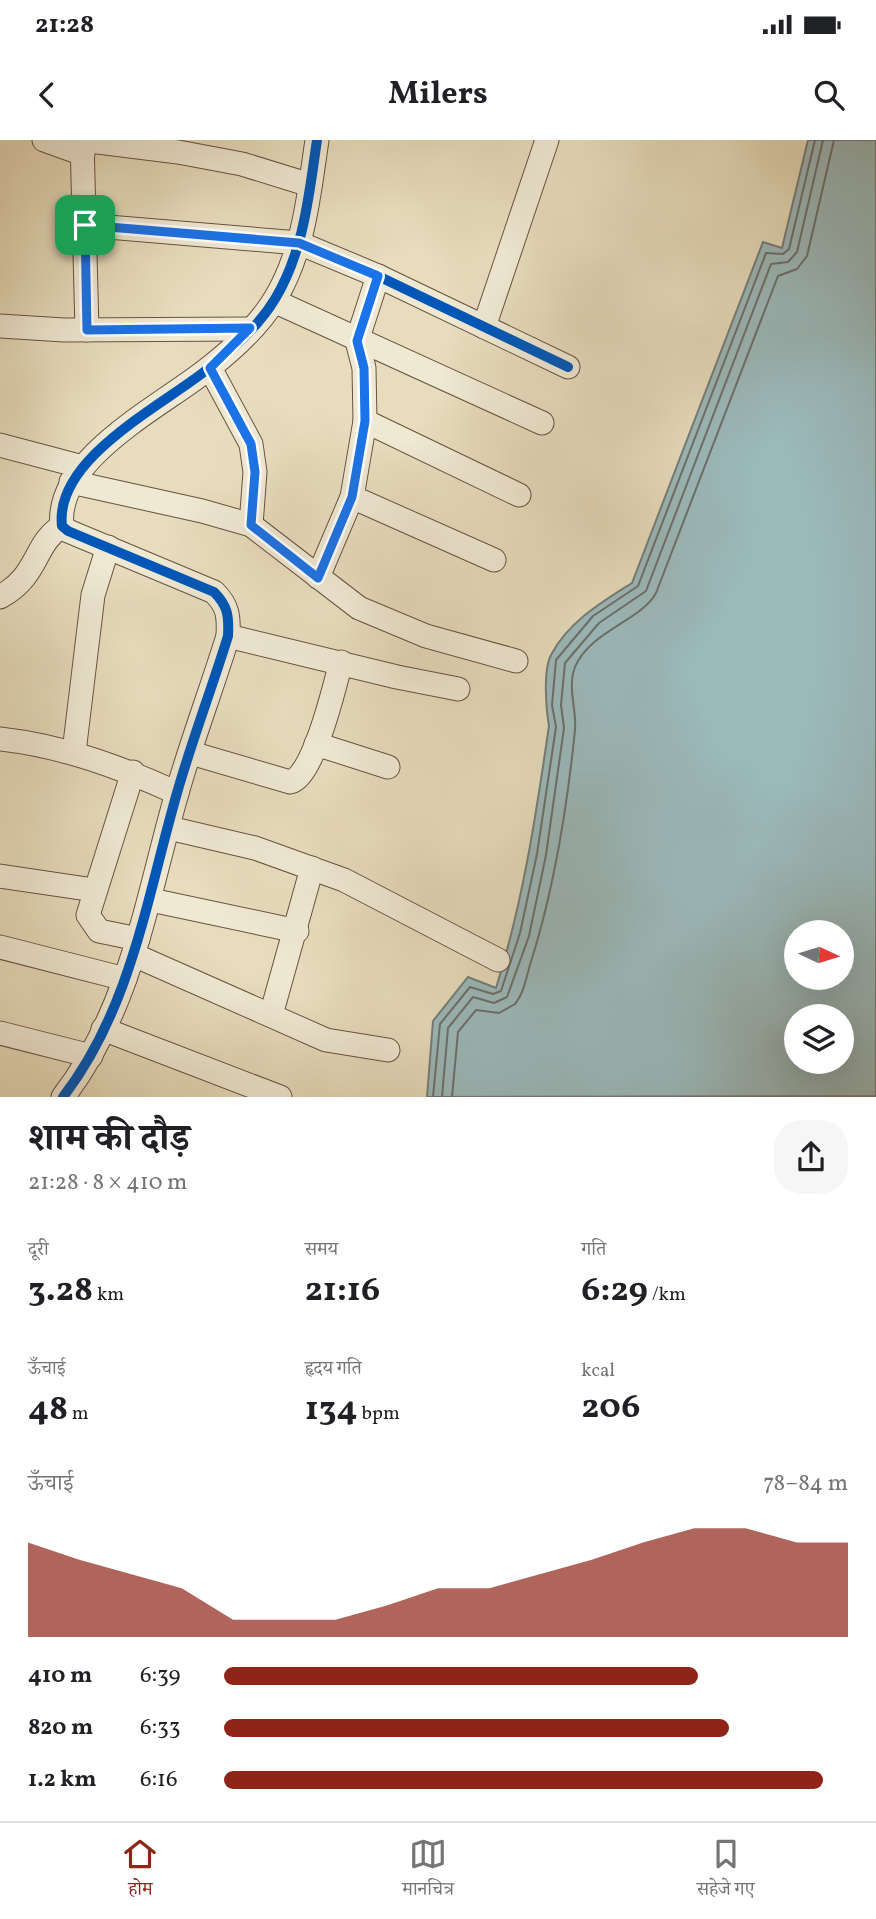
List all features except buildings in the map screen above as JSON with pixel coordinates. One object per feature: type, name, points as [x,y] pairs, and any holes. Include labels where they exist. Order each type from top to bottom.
[{"type":"street","points":[[44,140],[178,152],[242,164],[310,186]]},
{"type":"street","points":[[62,526],[61,517],[77,475],[128,426],[210,368],[274,301],[291,271],[299,243],[317,140]]},
{"type":"street","points":[[484,327],[547,140]]},
{"type":"street","points":[[83,145],[87,330]]},
{"type":"street","points":[[85,225],[299,243],[378,276],[568,368]]},
{"type":"street","points":[[318,578],[352,497],[365,421],[364,368],[357,341],[378,276]]},
{"type":"street","points":[[274,301],[542,424]]},
{"type":"street","points":[[0,326],[87,330],[250,328]]},
{"type":"street","points":[[210,368],[251,444],[255,472],[251,525]]},
{"type":"street","points":[[365,421],[519,495]]},
{"type":"street","points":[[0,445],[77,475],[251,525],[359,608],[426,636],[516,661]]},
{"type":"street","points":[[352,497],[494,560]]},
{"type":"street","points":[[62,526],[214,592],[224,601],[229,614],[228,636],[177,793],[136,947],[91,1056],[63,1097]]},
{"type":"street","points":[[0,597],[24,580],[47,538],[62,526]]},
{"type":"street","points":[[74,752],[93,595],[108,547]]},
{"type":"street","points":[[228,636],[458,688]]},
{"type":"street","points":[[191,753],[290,782],[303,775],[316,744],[341,662]]},
{"type":"street","points":[[0,739],[74,752],[133,772],[177,793]]},
{"type":"street","points":[[316,744],[388,767]]},
{"type":"street","points":[[133,772],[94,890],[88,915],[92,924],[99,931],[326,1040],[388,1050]]},
{"type":"street","points":[[169,828],[255,848],[344,880],[498,960]]},
{"type":"street","points":[[271,1015],[297,931],[312,868]]},
{"type":"street","points":[[0,876],[94,890]]},
{"type":"street","points":[[150,900],[297,931]]},
{"type":"street","points":[[0,947],[125,979]]},
{"type":"street","points":[[103,1029],[220,1086],[280,1097]]},
{"type":"street","points":[[0,1033],[91,1056]]},
{"type":"water","points":[[808,140],[876,140],[876,1096],[427,1097],[433,1021],[468,977],[496,988],[505,956],[528,858],[549,726],[546,700],[548,662],[558,643],[576,623],[632,583],[763,242],[782,248]]},
{"type":"cycle path","points":[[63,1097],[86,1063],[121,990],[146,912],[183,773],[228,636],[225,607],[214,592],[68,531],[62,526],[64,501],[75,478],[93,456],[116,435],[218,361],[262,318],[285,281],[293,262],[308,201],[317,140]]},
{"type":"cycle path","points":[[84,225],[299,243],[378,276],[568,367]]},
{"type":"route","points":[[85,225],[299,243],[378,276],[357,341],[364,368],[365,421],[352,497],[338,536],[318,578],[251,525],[255,472],[251,444],[210,368],[250,328],[87,330],[85,225]]}]
